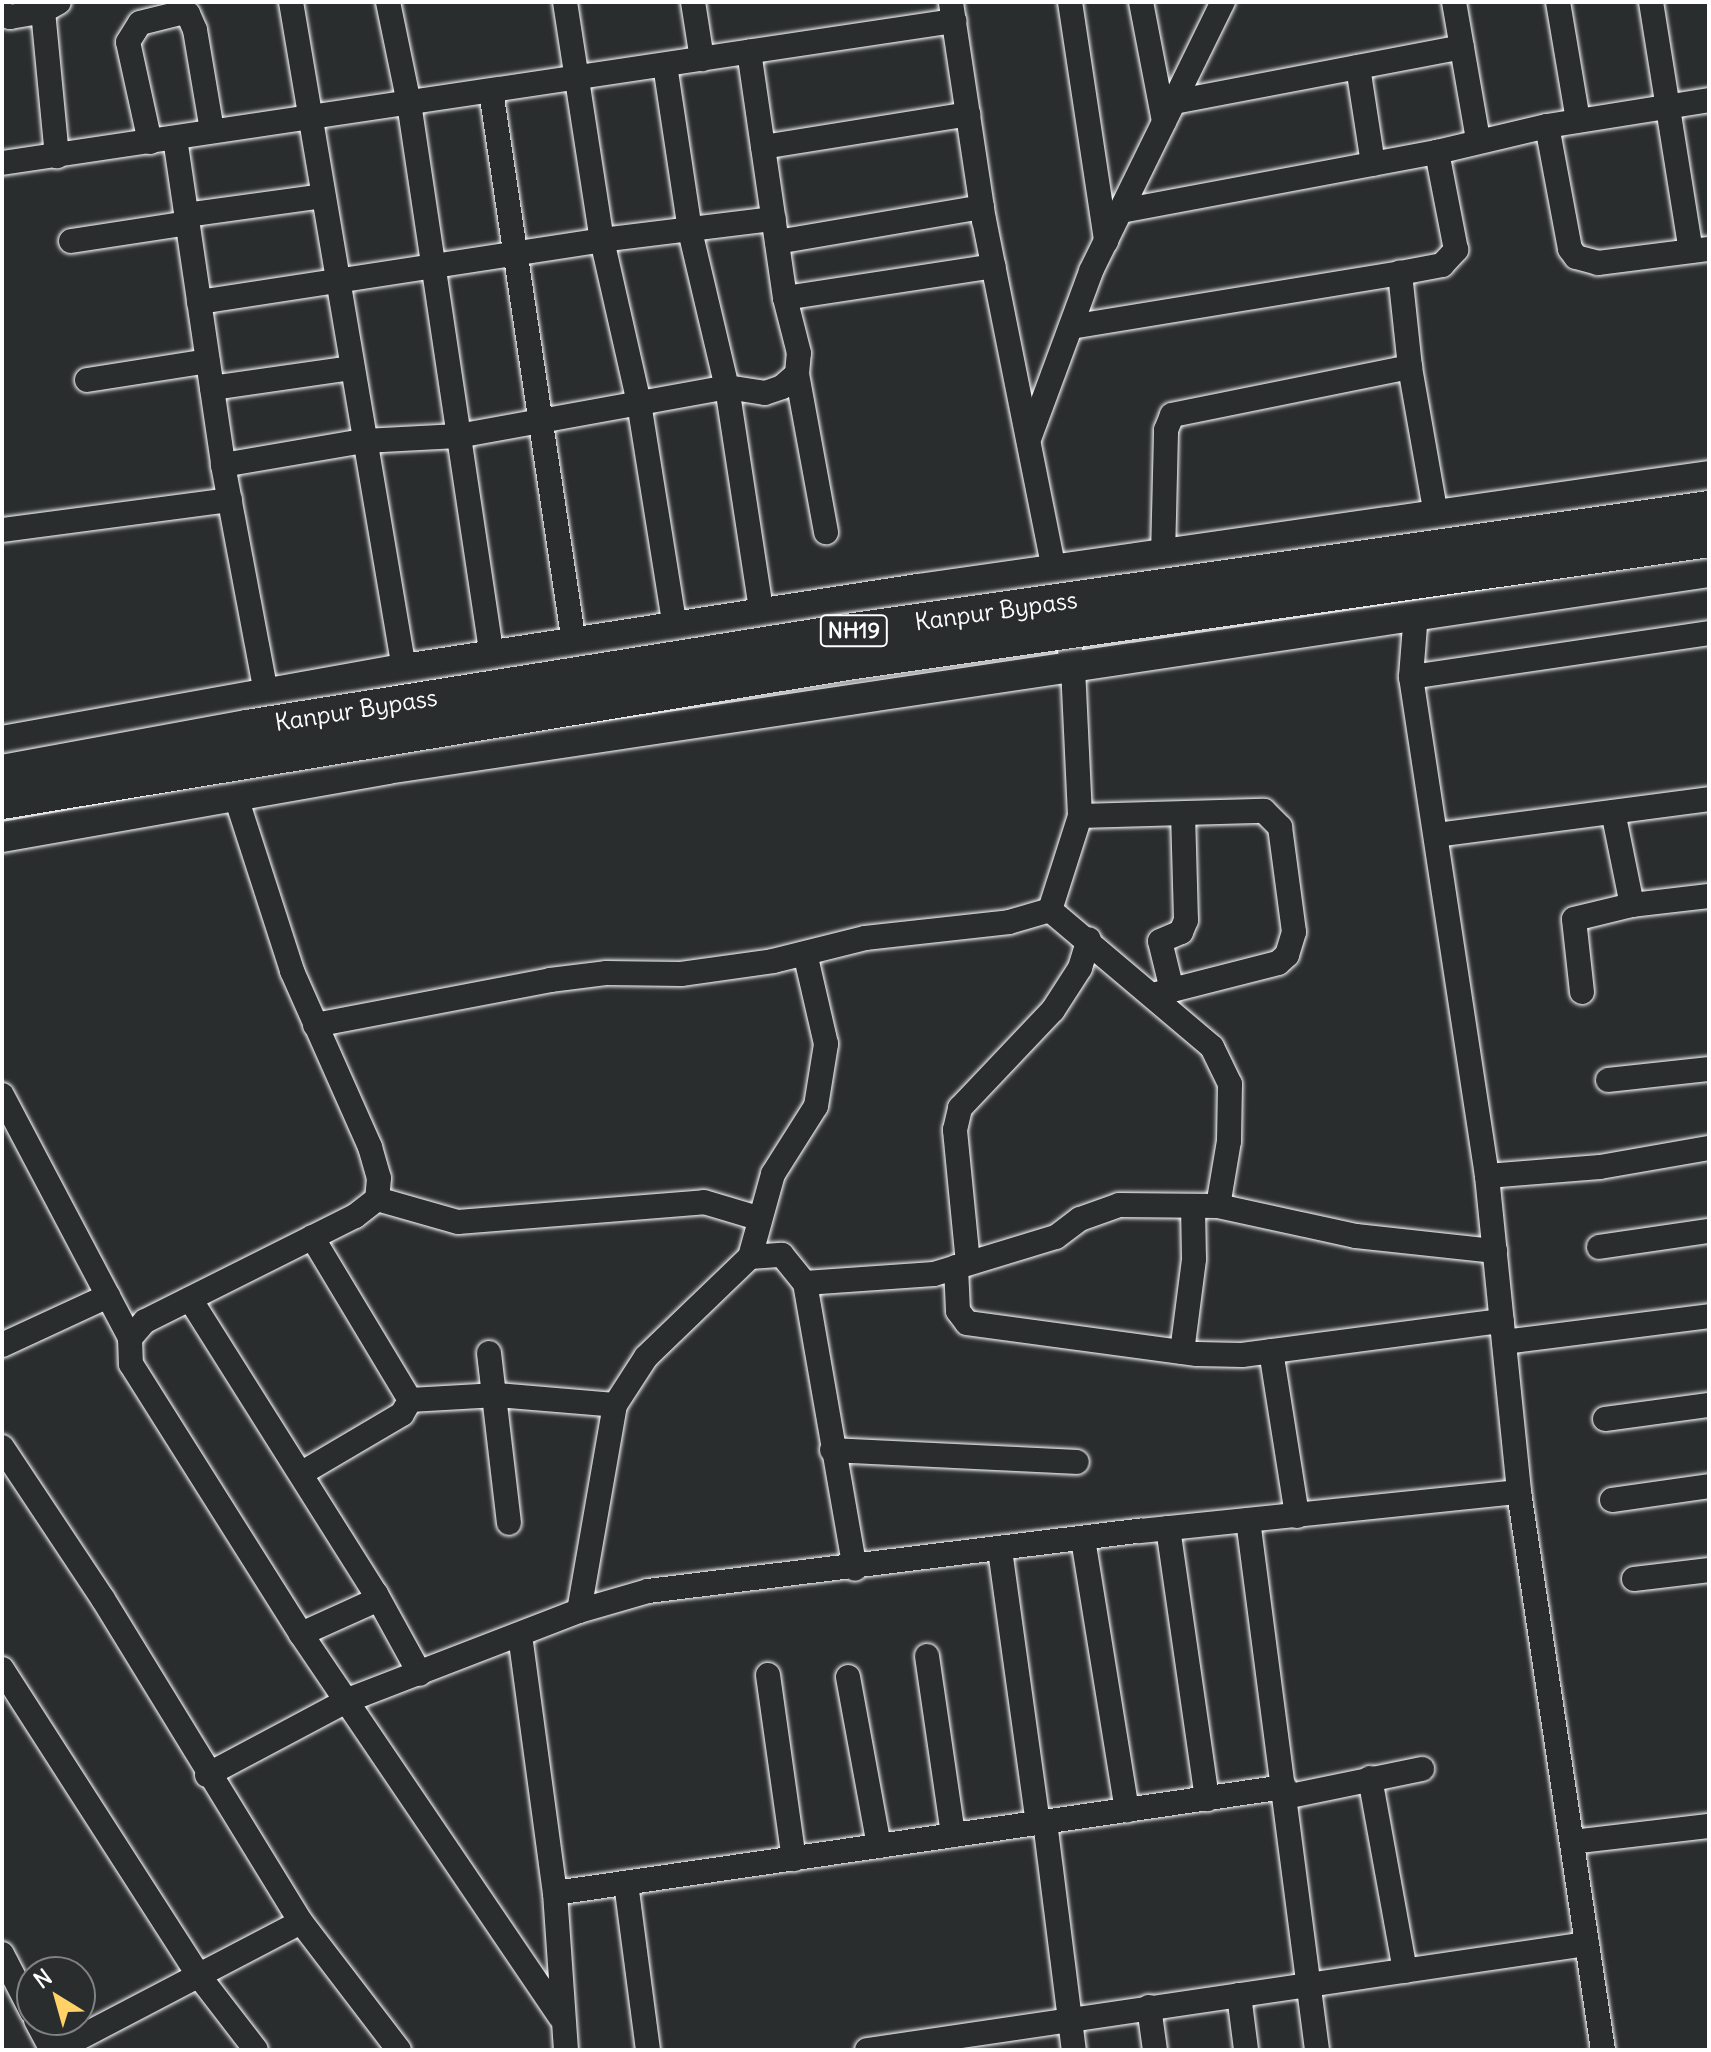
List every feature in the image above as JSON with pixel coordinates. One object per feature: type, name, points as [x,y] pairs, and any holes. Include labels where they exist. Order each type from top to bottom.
[{"type":"highway","name":"Kanpur Bypass","points":[[2,773],[215,733],[833,634],[1709,509]]},
{"type":"highway","name":"Kanpur Bypass","points":[[2,801],[869,659],[1709,539]]},
{"type":"main road","points":[[2,741],[404,669],[1709,476]]},
{"type":"main road","points":[[2,837],[235,794],[1416,613],[1709,572]]},
{"type":"street","points":[[291,2],[404,669]]},
{"type":"street","points":[[388,2],[409,103],[492,657]]},
{"type":"street","points":[[565,2],[602,240],[639,403],[675,629]]},
{"type":"street","points":[[693,2],[702,59]]},
{"type":"street","points":[[1070,2],[1106,241]]},
{"type":"street","points":[[1141,2],[1169,112]]},
{"type":"street","points":[[1029,439],[1106,241],[1223,2]]},
{"type":"street","points":[[1454,2],[1478,139]]},
{"type":"street","points":[[1558,2],[1578,120]]},
{"type":"street","points":[[1547,126],[1570,249],[1576,257],[1598,263],[1700,250],[1669,107],[1658,3]]},
{"type":"street","points":[[2,13],[10,17],[51,6],[57,156]]},
{"type":"street","points":[[150,142],[128,42],[133,28],[166,9],[188,14],[192,20],[212,130]]},
{"type":"street","points":[[2,163],[749,52],[952,12],[982,207],[1057,571],[1073,665],[1080,816],[1050,910]]},
{"type":"street","points":[[1169,112],[1358,67],[1462,47]]},
{"type":"street","points":[[749,52],[785,298],[799,353],[797,374],[826,532]]},
{"type":"street","points":[[665,65],[690,231],[727,387],[762,615]]},
{"type":"street","points":[[1358,67],[1373,164]]},
{"type":"street","points":[[491,91],[574,643]]},
{"type":"street","points":[[1121,211],[1437,152],[1478,139],[1578,120],[1709,100]]},
{"type":"street","points":[[763,147],[968,114]]},
{"type":"street","points":[[175,138],[223,465],[266,693]]},
{"type":"street","points":[[1071,327],[1442,265],[1456,250],[1437,152]]},
{"type":"street","points":[[71,241],[323,196]]},
{"type":"street","points":[[199,302],[602,240],[690,231],[775,231],[982,207]]},
{"type":"street","points":[[785,298],[994,266]]},
{"type":"street","points":[[1400,273],[1410,367],[1436,515]]},
{"type":"street","points":[[87,380],[208,361]]},
{"type":"street","points":[[1163,556],[1166,430],[1172,415],[1410,367]]},
{"type":"street","points":[[212,388],[351,368]]},
{"type":"street","points":[[223,465],[364,441],[458,436],[727,387],[765,393],[797,374]]},
{"type":"street","points":[[2,530],[230,500]]},
{"type":"street","points":[[1416,613],[1411,677],[1487,1176],[1519,1492],[1603,2050]]},
{"type":"street","points":[[1411,677],[1709,633]]},
{"type":"street","points":[[235,794],[315,1025],[370,1147],[379,1178],[377,1199]]},
{"type":"street","points":[[1436,835],[1709,799]]},
{"type":"street","points":[[1080,816],[1264,811],[1274,817],[1280,827],[1294,932],[1287,955],[1278,963],[1162,992]]},
{"type":"street","points":[[1613,812],[1632,905]]},
{"type":"street","points":[[1162,992],[1160,941],[1181,932],[1186,920],[1183,815]]},
{"type":"street","points":[[1582,992],[1574,919],[1632,905],[1709,896]]},
{"type":"street","points":[[315,1025],[550,980],[606,973],[681,974],[805,953],[865,938],[1009,922],[1050,910]]},
{"type":"street","points":[[1050,910],[1162,992],[1212,1047],[1230,1084],[1229,1141],[1218,1206]]},
{"type":"street","points":[[1089,939],[1080,968],[1053,1010],[960,1108],[955,1130],[962,1265],[958,1311],[967,1323],[1182,1352],[1271,1351],[1709,1316]]},
{"type":"street","points":[[579,1611],[615,1405],[646,1357],[750,1257],[758,1218],[773,1174],[816,1106],[826,1066],[821,1012],[805,953]]},
{"type":"street","points":[[1608,1080],[1709,1069]]},
{"type":"street","points":[[2,1095],[130,1338],[131,1364],[301,1634],[560,2017]]},
{"type":"street","points":[[1487,1176],[1600,1167],[1709,1148]]},
{"type":"street","points":[[130,1338],[145,1321],[312,1237],[377,1199],[458,1222],[704,1202],[758,1218]]},
{"type":"street","points":[[1182,1352],[1194,1259],[1193,1206]]},
{"type":"street","points":[[805,1283],[934,1274],[1056,1237],[1099,1210],[1218,1206],[1356,1236],[1495,1251]]},
{"type":"street","points":[[1599,1247],[1709,1231]]},
{"type":"street","points":[[312,1237],[410,1400]]},
{"type":"street","points":[[750,1257],[782,1255],[805,1283],[855,1569]]},
{"type":"street","points":[[2,1345],[108,1296]]},
{"type":"street","points":[[190,1299],[302,1473],[376,1594],[420,1674]]},
{"type":"street","points":[[1271,1351],[1297,1516]]},
{"type":"street","points":[[489,1353],[497,1395],[509,1523]]},
{"type":"street","points":[[410,1400],[497,1395],[615,1405]]},
{"type":"street","points":[[302,1473],[402,1414],[410,1400]]},
{"type":"street","points":[[1605,1419],[1709,1405]]},
{"type":"street","points":[[2,1447],[103,1599],[207,1775],[301,1922],[399,2050]]},
{"type":"street","points":[[832,1450],[1077,1462]]},
{"type":"street","points":[[1612,1500],[1709,1486]]},
{"type":"street","points":[[207,1775],[348,1700],[579,1611],[648,1591],[855,1569],[1168,1528],[1519,1492]]},
{"type":"street","points":[[1248,1520],[1317,2050]]},
{"type":"street","points":[[1168,1528],[1207,1799]]},
{"type":"street","points":[[1083,1539],[1127,1810]]},
{"type":"street","points":[[1000,1550],[1074,2050]]},
{"type":"street","points":[[1634,1579],[1709,1570]]},
{"type":"street","points":[[301,1634],[372,1602],[376,1594]]},
{"type":"street","points":[[520,1635],[555,1893],[560,2017],[566,2050]]},
{"type":"street","points":[[927,1656],[953,1835]]},
{"type":"street","points":[[2,1669],[199,1976],[256,2050]]},
{"type":"street","points":[[768,1675],[794,1859]]},
{"type":"street","points":[[848,1677],[879,1846]]},
{"type":"street","points":[[555,1893],[1127,1810],[1284,1792],[1422,1769]]},
{"type":"street","points":[[1370,1778],[1405,1971]]},
{"type":"street","points":[[1572,1842],[1709,1826]]},
{"type":"street","points":[[626,1883],[648,2050]]},
{"type":"street","points":[[54,2050],[301,1922]]},
{"type":"street","points":[[867,2050],[904,2047],[1070,2018],[1587,1944]]},
{"type":"street","points":[[2,1954],[16,1981]]},
{"type":"street","points":[[1239,1995],[1246,2050]]},
{"type":"street","points":[[1149,2007],[1155,2050]]}]
